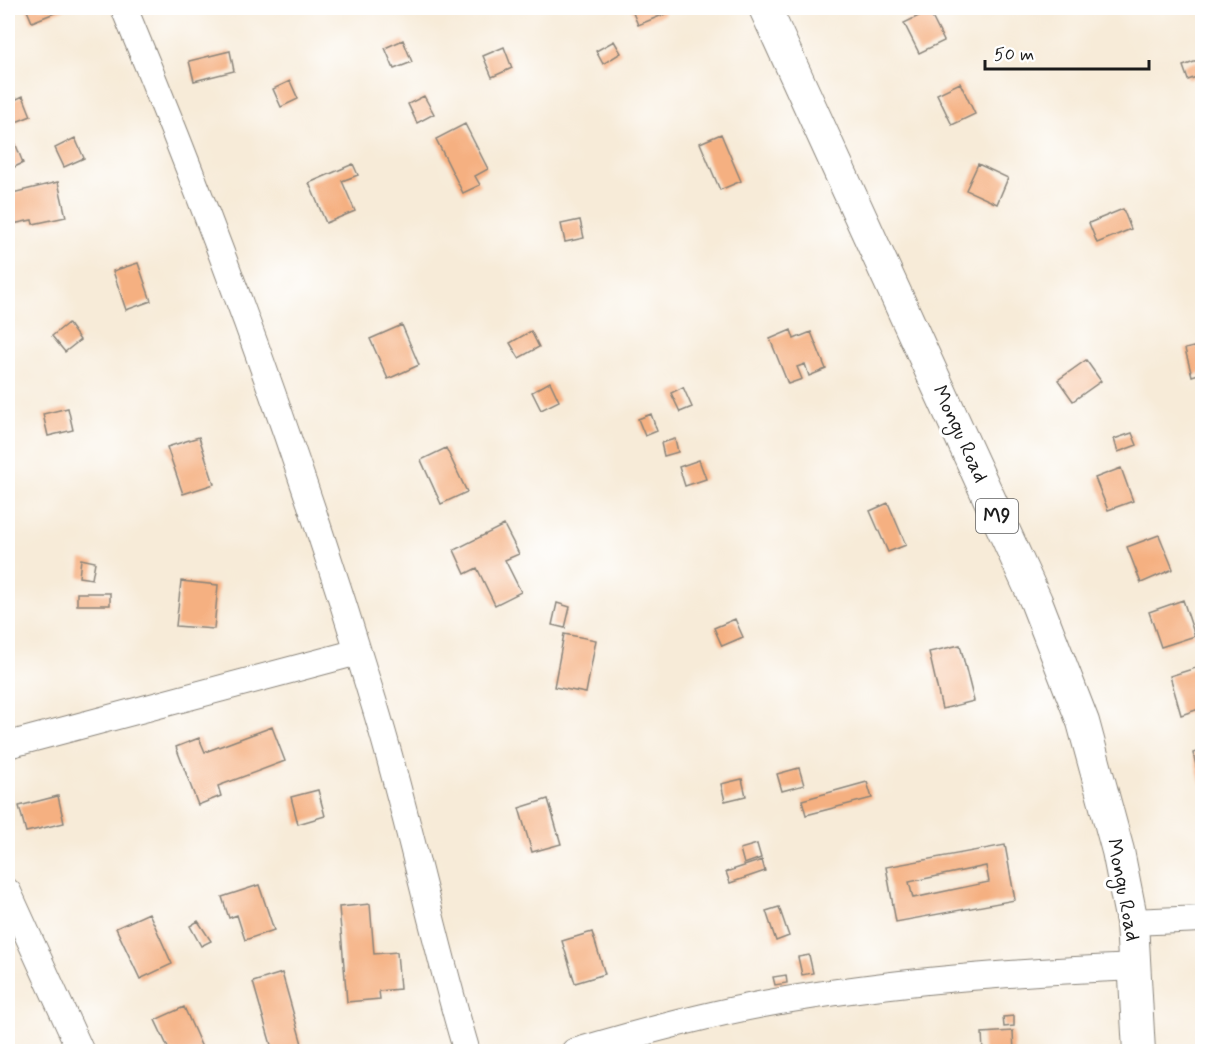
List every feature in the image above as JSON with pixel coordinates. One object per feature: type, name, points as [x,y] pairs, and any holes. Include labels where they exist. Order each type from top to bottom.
[{"type":"main road","name":"Mongu Road","points":[[765,8],[1036,601],[1083,722],[1118,851],[1132,922],[1137,968],[1139,1052]]},
{"type":"street","points":[[124,8],[179,140],[292,442],[383,737],[440,960],[467,1052]]},
{"type":"street","points":[[8,745],[358,652]]},
{"type":"street","points":[[8,892],[81,1052]]},
{"type":"street","points":[[1132,922],[1203,919]]},
{"type":"street","points":[[574,1052],[769,1003],[942,980],[1047,971],[1137,968]]},
{"type":"building","points":[[26,8],[67,8],[32,22]]},
{"type":"building","points":[[631,8],[662,8],[665,14],[638,25]]},
{"type":"building","points":[[929,11],[944,41],[919,53],[904,23]]},
{"type":"building","points":[[403,40],[412,62],[394,69],[385,48]]},
{"type":"building","points":[[614,41],[621,53],[603,64],[596,51]]},
{"type":"building","points":[[504,47],[512,68],[492,77],[483,56]]},
{"type":"building","points":[[230,51],[234,71],[194,81],[189,61]]},
{"type":"building","points":[[1197,61],[1202,75],[1188,80],[1183,66]]},
{"type":"building","points":[[290,81],[298,99],[281,107],[273,89]]},
{"type":"building","points":[[960,83],[975,114],[952,125],[937,94]]},
{"type":"building","points":[[23,96],[31,116],[16,122],[8,103]]},
{"type":"building","points":[[424,96],[434,114],[417,123],[408,104]]},
{"type":"building","points":[[465,124],[488,169],[475,176],[480,185],[463,193],[436,139]]},
{"type":"building","points":[[721,134],[741,181],[720,190],[700,143]]},
{"type":"building","points":[[12,135],[23,163],[8,170],[8,137]]},
{"type":"building","points":[[75,138],[84,158],[64,167],[55,148]]},
{"type":"building","points":[[353,164],[358,175],[342,181],[355,211],[326,223],[309,183]]},
{"type":"building","points":[[978,164],[1008,178],[997,204],[966,190]]},
{"type":"building","points":[[58,182],[66,217],[33,224],[32,220],[8,225],[8,194]]},
{"type":"building","points":[[1123,209],[1131,229],[1097,243],[1089,223]]},
{"type":"building","points":[[580,220],[584,238],[565,242],[561,224]]},
{"type":"building","points":[[138,263],[151,301],[126,310],[113,271]]},
{"type":"building","points":[[68,323],[80,340],[65,352],[52,336]]},
{"type":"building","points":[[402,325],[419,365],[388,379],[370,339]]},
{"type":"building","points":[[791,330],[794,339],[811,332],[826,369],[809,376],[805,364],[797,367],[802,379],[788,384],[770,339]]},
{"type":"building","points":[[531,331],[539,347],[519,358],[510,343]]},
{"type":"building","points":[[1202,345],[1202,373],[1192,376],[1185,349]]},
{"type":"building","points":[[1086,360],[1101,381],[1073,401],[1058,380]]},
{"type":"building","points":[[550,382],[559,401],[541,410],[532,392]]},
{"type":"building","points":[[683,387],[692,407],[680,412],[671,393]]},
{"type":"building","points":[[68,408],[73,430],[48,436],[43,414]]},
{"type":"building","points":[[651,414],[657,431],[645,436],[638,419]]},
{"type":"building","points":[[1132,433],[1137,445],[1118,452],[1114,439]]},
{"type":"building","points":[[199,437],[214,484],[183,494],[167,447]]},
{"type":"building","points":[[675,439],[678,452],[664,456],[661,443]]},
{"type":"building","points":[[446,448],[467,492],[441,504],[421,460]]},
{"type":"building","points":[[699,460],[706,479],[685,486],[679,467]]},
{"type":"building","points":[[1121,468],[1133,501],[1108,510],[1095,478]]},
{"type":"building","points":[[888,503],[906,545],[888,552],[870,511]]},
{"type":"building","points":[[504,525],[519,554],[505,560],[521,592],[495,605],[477,568],[465,574],[454,550]]},
{"type":"building","points":[[1159,535],[1173,569],[1141,583],[1127,547]]},
{"type":"building","points":[[81,559],[95,562],[92,579],[79,577]]},
{"type":"building","points":[[181,581],[218,585],[214,629],[176,626]]},
{"type":"building","points":[[77,593],[110,593],[110,605],[77,605]]},
{"type":"building","points":[[1183,600],[1195,636],[1161,647],[1149,612]]},
{"type":"building","points":[[557,603],[570,607],[565,628],[552,625]]},
{"type":"building","points":[[735,619],[743,637],[722,646],[714,628]]},
{"type":"building","points":[[564,634],[596,640],[586,693],[554,687]]},
{"type":"building","points":[[960,645],[974,701],[942,709],[929,652]]},
{"type":"building","points":[[1202,666],[1202,708],[1181,715],[1170,676]]},
{"type":"building","points":[[272,727],[285,761],[218,786],[221,796],[198,805],[176,747],[199,738],[205,752]]},
{"type":"building","points":[[1202,751],[1202,789],[1193,753]]},
{"type":"building","points":[[799,768],[804,785],[782,791],[777,774]]},
{"type":"building","points":[[742,779],[746,796],[725,801],[721,784]]},
{"type":"building","points":[[867,782],[872,798],[806,815],[802,800]]},
{"type":"building","points":[[318,790],[325,816],[298,824],[291,797]]},
{"type":"building","points":[[58,796],[64,823],[26,832],[19,806]]},
{"type":"building","points":[[548,799],[561,844],[532,852],[519,808]]},
{"type":"building","points":[[757,844],[761,858],[744,864],[740,849]]},
{"type":"building","points":[[1005,845],[1015,900],[896,922],[886,867]],"holes":[[[986,866],[989,882],[913,898],[909,882]]]},
{"type":"building","points":[[762,860],[765,871],[730,883],[726,872]]},
{"type":"building","points":[[259,885],[274,930],[245,940],[237,915],[229,918],[222,897]]},
{"type":"building","points":[[370,904],[374,954],[397,952],[400,989],[379,991],[380,999],[347,1002],[339,907]]},
{"type":"building","points":[[779,907],[789,936],[776,941],[766,911]]},
{"type":"building","points":[[149,913],[172,964],[140,979],[116,928]]},
{"type":"building","points":[[198,921],[211,941],[201,946],[190,926]]},
{"type":"building","points":[[592,932],[605,974],[575,983],[562,941]]},
{"type":"building","points":[[809,955],[813,973],[802,975],[798,957]]},
{"type":"building","points":[[282,973],[302,1044],[273,1052],[253,982]]},
{"type":"building","points":[[786,975],[787,983],[775,985],[773,977]]},
{"type":"building","points":[[184,1007],[204,1052],[170,1052],[155,1020]]},
{"type":"building","points":[[1014,1016],[1014,1026],[1004,1027],[1003,1017]]},
{"type":"building","points":[[1013,1031],[1014,1052],[983,1052],[982,1033]]}]
